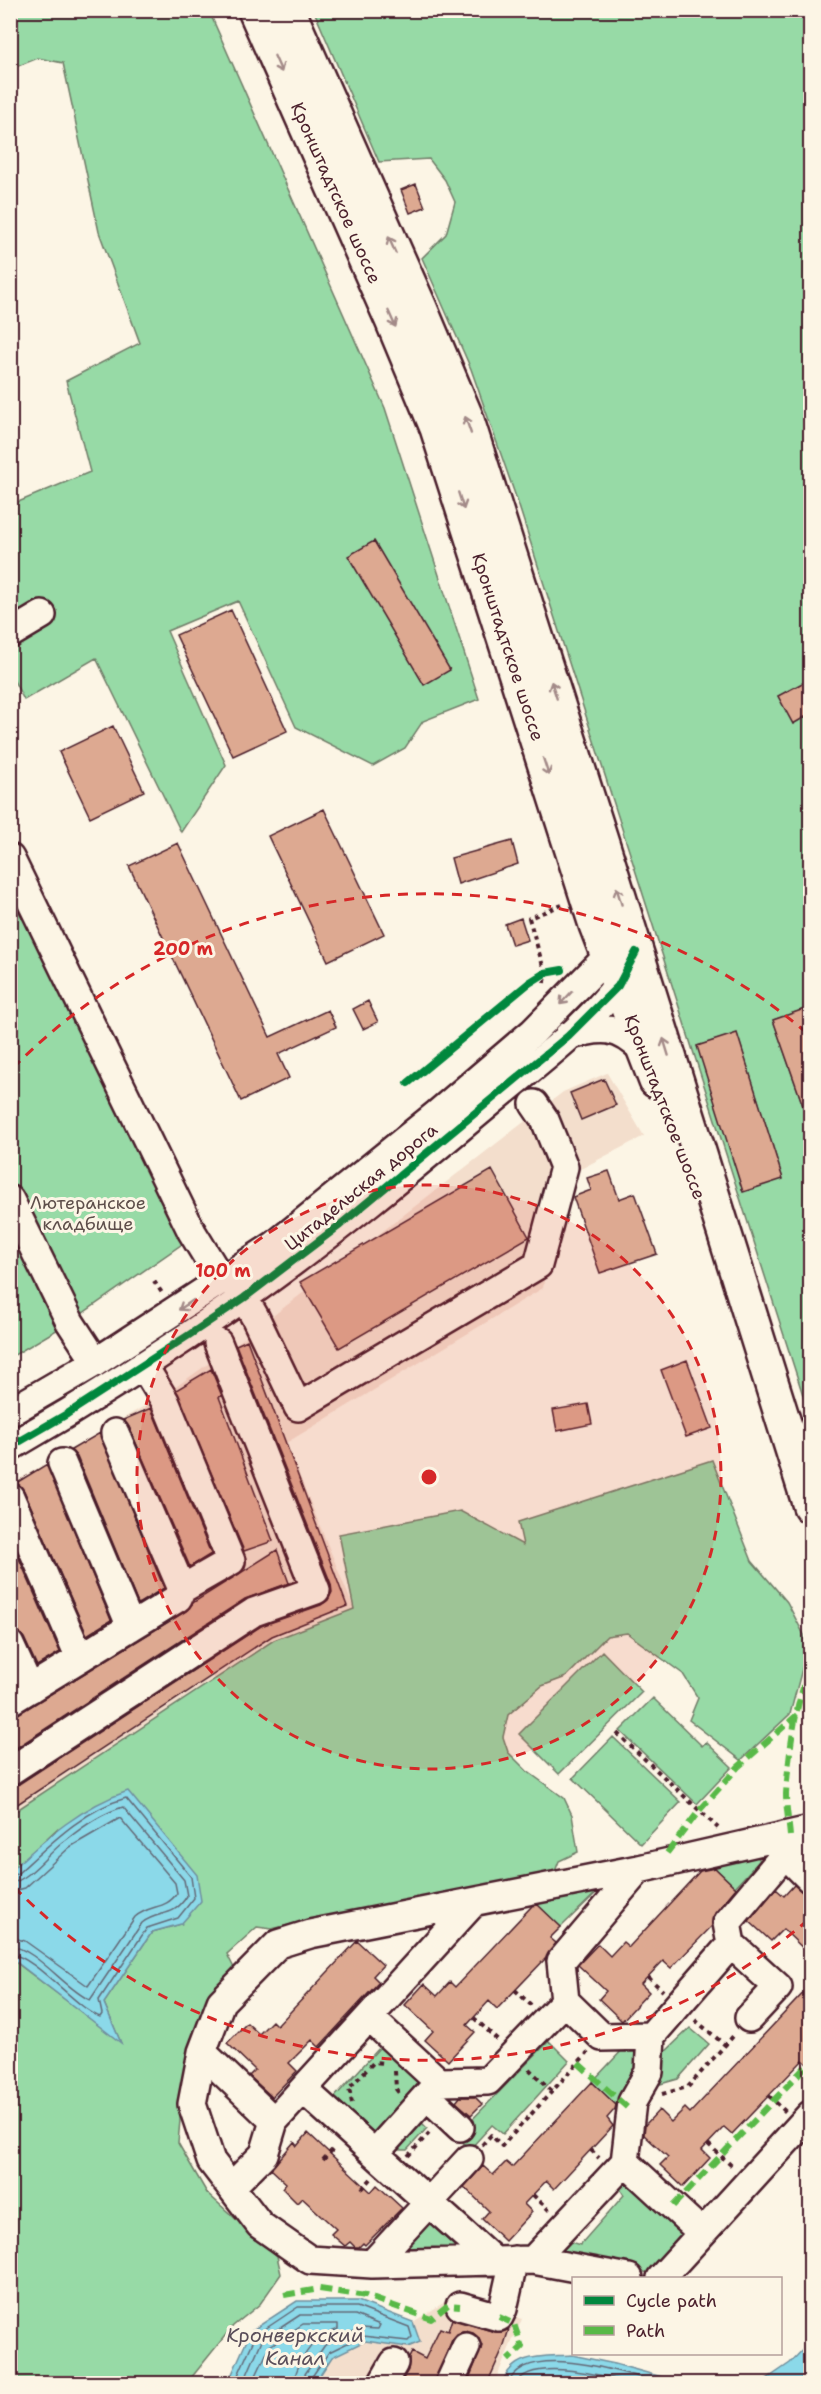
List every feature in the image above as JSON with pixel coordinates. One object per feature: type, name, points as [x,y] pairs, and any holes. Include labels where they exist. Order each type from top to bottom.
[{"type":"main road","name":"Кронштадтское шоссе","points":[[255,10],[437,428],[621,965],[742,1291],[805,1471],[810,1506]]},
{"type":"main road","name":"Кронштадтское шоссе","points":[[288,10],[466,417],[644,1051],[702,1200],[742,1291]]},
{"type":"street","points":[[10,634],[42,615]]},
{"type":"street","points":[[10,858],[192,1232],[222,1281]]},
{"type":"street","name":"Цитадельская дорога","points":[[10,1447],[143,1365],[244,1298],[349,1218],[568,1036],[621,965]]},
{"type":"street","name":"Цитадельская дорога","points":[[10,1412],[96,1362],[275,1245],[437,1114],[533,1032],[621,965]]},
{"type":"street","points":[[568,1036],[594,1029],[612,1029],[632,1040],[644,1051]]},
{"type":"street","points":[[244,1298],[298,1407],[538,1265],[564,1167],[545,1120],[534,1104]]},
{"type":"street","points":[[10,1200],[69,1322],[96,1362]]},
{"type":"street","points":[[10,1770],[254,1612],[316,1590],[218,1343]]},
{"type":"street","points":[[10,1645],[20,1695],[178,1598],[182,1589],[231,1561],[165,1401],[143,1365]]},
{"type":"street","points":[[115,1433],[182,1589]]},
{"type":"street","points":[[62,1463],[131,1627]]},
{"type":"street","points":[[10,1497],[80,1658]]},
{"type":"street","points":[[623,2277],[514,2260],[372,2264],[310,2260],[260,2225],[231,2187],[212,2161],[192,2104],[202,2052],[221,2002],[278,1944],[310,1934],[639,1869],[809,1830]]},
{"type":"street","points":[[749,2018],[778,1987],[731,1944],[727,1923],[784,1854],[809,1830]]},
{"type":"street","points":[[784,1854],[810,1879]]},
{"type":"street","points":[[639,1869],[561,1961],[565,2001],[602,2037],[651,2036]]},
{"type":"street","points":[[231,2187],[264,2154],[274,2121],[473,1903]]},
{"type":"street","points":[[460,2306],[499,2317],[514,2260],[625,2162],[632,2102],[649,2072],[651,2036],[731,1944]]},
{"type":"street","points":[[375,2154],[433,2089],[488,2081],[565,2001]]},
{"type":"street","points":[[370,2018],[406,2051],[460,2127]]},
{"type":"street","points":[[202,2052],[274,2121]]},
{"type":"street","points":[[304,2090],[338,2137],[375,2154],[429,2202],[514,2260]]},
{"type":"street","points":[[662,2277],[810,2115]]},
{"type":"street","points":[[372,2264],[469,2159]]},
{"type":"street","points":[[625,2162],[702,2233]]},
{"type":"street","points":[[449,2384],[466,2348]]},
{"type":"path","points":[[544,983],[545,973],[529,918],[562,905]]},
{"type":"path","points":[[537,978],[554,971]]},
{"type":"path","points":[[617,1732],[739,1846]]},
{"type":"path","points":[[474,2018],[552,2091]]},
{"type":"path","points":[[632,2102],[688,2086],[749,2018]]},
{"type":"path","points":[[469,2159],[491,2136],[502,2146],[602,2037]]},
{"type":"path","points":[[323,2160],[353,2113],[350,2088],[374,2062],[395,2065],[406,2051]]},
{"type":"path","points":[[708,2144],[748,2182]]},
{"type":"path","points":[[362,2189],[368,2183]]},
{"type":"shaded area","points":[[607,1073],[644,1136],[569,1175],[556,1188],[543,1288],[286,1443],[354,1609],[274,1640],[11,1814],[11,1484],[170,1391],[247,1336],[563,1092]]},
{"type":"shaded area","points":[[448,2300],[522,2319],[494,2383],[315,2384],[332,2357],[365,2341],[408,2347],[420,2343],[413,2322]]},
{"type":"green space","points":[[11,11],[209,11],[385,408],[479,699],[423,721],[405,748],[373,766],[296,727],[238,601],[167,631],[226,765],[181,832],[96,658],[24,700],[11,675],[11,505],[90,472],[66,381],[140,343],[99,232],[63,63],[38,58],[11,69]]},
{"type":"green space","points":[[314,11],[810,11],[810,679],[778,696],[793,724],[810,714],[810,1007],[773,1020],[810,1126],[810,1417],[517,500],[471,369],[422,258],[446,234],[455,202],[445,180],[429,159],[379,162]],"holes":[[[737,1034],[783,1179],[697,1046]]]},
{"type":"green space","name":"Лютеранское кладбище","points":[[10,885],[188,1240],[70,1322],[11,1357]]},
{"type":"green space","points":[[712,1460],[752,1561],[787,1602],[804,1635],[806,1654],[790,1714],[741,1760],[689,1720],[698,1698],[683,1674],[627,1633],[607,1636],[566,1677],[542,1686],[508,1715],[503,1737],[508,1752],[527,1771],[564,1798],[572,1815],[578,1852],[559,1861],[554,1874],[326,1916],[272,1929],[257,1927],[227,1954],[235,1970],[212,1992],[193,2048],[181,2109],[178,2143],[207,2193],[277,2256],[281,2274],[260,2304],[233,2326],[187,2383],[11,2383],[10,1958],[120,2041],[104,2003],[152,1932],[181,1924],[57,1829],[11,1871],[11,1814],[274,1640],[354,1609],[339,1534],[460,1511],[523,1545],[518,1522]]},
{"type":"green space","points":[[602,1651],[642,1692],[559,1774],[519,1734]]},
{"type":"green space","points":[[653,1698],[702,1746],[706,1742],[732,1767],[697,1804],[620,1731]]},
{"type":"green space","points":[[613,1737],[681,1802],[641,1844],[573,1778]]},
{"type":"green space","points":[[754,1853],[760,1860],[735,1887],[709,1862]]},
{"type":"green space","points":[[600,1889],[561,1927],[535,1903]]},
{"type":"green space","points":[[690,2028],[709,2044],[678,2079],[646,2088],[660,2057]]},
{"type":"green space","points":[[549,2041],[569,2061],[503,2134],[492,2125],[470,2149],[456,2136]]},
{"type":"green space","points":[[627,2045],[638,2045],[643,2059],[618,2107],[592,2082]]},
{"type":"green space","points":[[380,2047],[423,2086],[376,2138],[333,2099]]},
{"type":"green space","points":[[417,2118],[427,2128],[407,2150],[390,2150]]},
{"type":"green space","points":[[625,2174],[690,2233],[654,2274],[552,2253],[564,2240],[580,2245],[624,2195],[617,2184]]},
{"type":"green space","points":[[431,2214],[477,2254],[392,2254]]},
{"type":"water","points":[[128,1791],[197,1875],[201,1901],[181,1924],[152,1932],[104,2003],[121,2043],[11,1958],[10,1871],[65,1824],[95,1805]]},
{"type":"water","name":"Кронверкский Канал","points":[[297,2301],[358,2301],[413,2322],[420,2342],[408,2347],[365,2341],[332,2357],[315,2383],[228,2383],[251,2331]]},
{"type":"water","points":[[810,2342],[810,2383],[761,2383],[790,2363]]},
{"type":"water","points":[[572,2355],[669,2379],[717,2383],[502,2383],[507,2373],[522,2361],[531,2358]]},
{"type":"building","points":[[416,184],[425,207],[410,213],[401,190]]},
{"type":"building","points":[[374,541],[450,670],[424,685],[348,556]]},
{"type":"building","points":[[231,610],[287,731],[233,756],[176,635]]},
{"type":"building","points":[[810,679],[810,714],[793,724],[778,696]]},
{"type":"building","points":[[113,726],[144,791],[90,817],[59,752]]},
{"type":"building","points":[[324,809],[384,934],[328,961],[268,836]]},
{"type":"building","points":[[512,841],[518,864],[458,884],[451,858]]},
{"type":"building","points":[[178,843],[270,1037],[328,1010],[336,1027],[278,1054],[289,1078],[241,1101],[129,866]]},
{"type":"building","points":[[521,918],[528,940],[512,945],[505,924]]},
{"type":"building","points":[[368,1001],[378,1022],[363,1029],[353,1009]]},
{"type":"building","points":[[810,1007],[810,1119],[808,1120],[773,1020]]},
{"type":"building","points":[[737,1033],[783,1179],[743,1192],[697,1046]]},
{"type":"building","points":[[604,1079],[616,1105],[581,1120],[570,1093]]},
{"type":"building","points":[[492,1170],[529,1237],[339,1348],[300,1282]]},
{"type":"building","points":[[609,1171],[619,1199],[635,1193],[657,1254],[600,1273],[573,1197],[591,1190],[587,1178]]},
{"type":"building","points":[[247,1340],[347,1606],[272,1636],[10,1809],[10,1787],[19,1784],[261,1626],[321,1605],[328,1600],[332,1592],[331,1584],[236,1345]]},
{"type":"building","points":[[687,1360],[712,1428],[686,1437],[661,1370]]},
{"type":"building","points":[[211,1369],[222,1396],[219,1397],[273,1541],[244,1551],[176,1390]]},
{"type":"building","points":[[588,1404],[592,1424],[557,1431],[553,1410]]},
{"type":"building","points":[[151,1408],[211,1554],[190,1567],[129,1427],[123,1420]]},
{"type":"building","points":[[100,1433],[164,1588],[138,1604],[77,1457],[71,1450]]},
{"type":"building","points":[[47,1464],[111,1620],[87,1635],[24,1491],[16,1483]]},
{"type":"building","points":[[10,1538],[60,1652],[37,1666],[24,1638],[19,1632],[10,1629]]},
{"type":"building","points":[[277,1550],[289,1583],[245,1599],[10,1752],[10,1717],[186,1611],[194,1602]]},
{"type":"building","points":[[715,1868],[736,1888],[715,1913],[712,1926],[671,1968],[663,1961],[641,1984],[649,1992],[622,2021],[599,1999],[606,1991],[578,1965],[598,1944],[610,1956],[623,1942],[629,1947],[700,1871]]},
{"type":"building","points":[[794,1885],[805,1894],[810,1895],[810,1955],[783,1929],[771,1941],[749,1921],[776,1889],[784,1896]]},
{"type":"building","points":[[538,1905],[561,1927],[550,1938],[556,1943],[546,1958],[497,2009],[489,2001],[467,2025],[475,2032],[448,2061],[425,2040],[433,2031],[405,2005],[424,1984],[437,1996],[450,1982],[455,1987],[532,1906]]},
{"type":"building","points":[[357,1941],[383,1965],[373,1976],[379,1982],[319,2047],[312,2040],[289,2063],[297,2071],[272,2097],[249,2076],[255,2070],[227,2043],[247,2023],[259,2034],[272,2021],[277,2026]]},
{"type":"building","points":[[810,1986],[810,2067],[803,2060],[732,2134],[724,2127],[702,2150],[710,2158],[683,2187],[660,2165],[668,2157],[644,2135],[645,2125],[659,2110],[671,2122],[685,2108],[690,2113]]},
{"type":"building","points":[[592,2082],[616,2105],[607,2118],[613,2126],[554,2189],[546,2181],[524,2204],[532,2212],[505,2241],[482,2219],[489,2211],[464,2187],[483,2166],[493,2175],[506,2162],[512,2167]]},
{"type":"building","points":[[460,2097],[475,2097],[482,2104],[471,2115],[456,2102]]},
{"type":"building","points":[[308,2133],[371,2192],[377,2185],[402,2208],[365,2245],[363,2243],[355,2247],[350,2242],[345,2246],[331,2234],[336,2229],[302,2198],[297,2203],[282,2188],[286,2183],[271,2169],[294,2142],[297,2146]]},
{"type":"building","points":[[452,2319],[495,2332],[509,2329],[487,2384],[467,2384],[482,2346],[478,2337],[465,2331],[457,2334],[452,2340],[434,2384],[400,2384],[408,2370],[412,2352],[425,2359],[440,2328],[448,2331]]},
{"type":"marked path","points":[[790,1836],[786,1794],[791,1748],[796,1714],[810,1671]]},
{"type":"marked path","points":[[667,1853],[699,1811],[738,1767],[797,1715]]},
{"type":"marked path","points":[[673,2206],[810,2062]]},
{"type":"marked path","points":[[578,2063],[631,2111]]},
{"type":"marked path","points":[[284,2295],[319,2289],[366,2296],[431,2319],[448,2305],[460,2306]]},
{"type":"marked path","points":[[499,2317],[514,2324],[522,2347],[508,2360]]},
{"type":"cycle path","points":[[10,1447],[67,1414],[189,1335],[244,1298],[340,1225],[568,1036],[618,986],[636,952]]},
{"type":"cycle path","points":[[408,1083],[529,983],[545,973],[562,970]]}]
